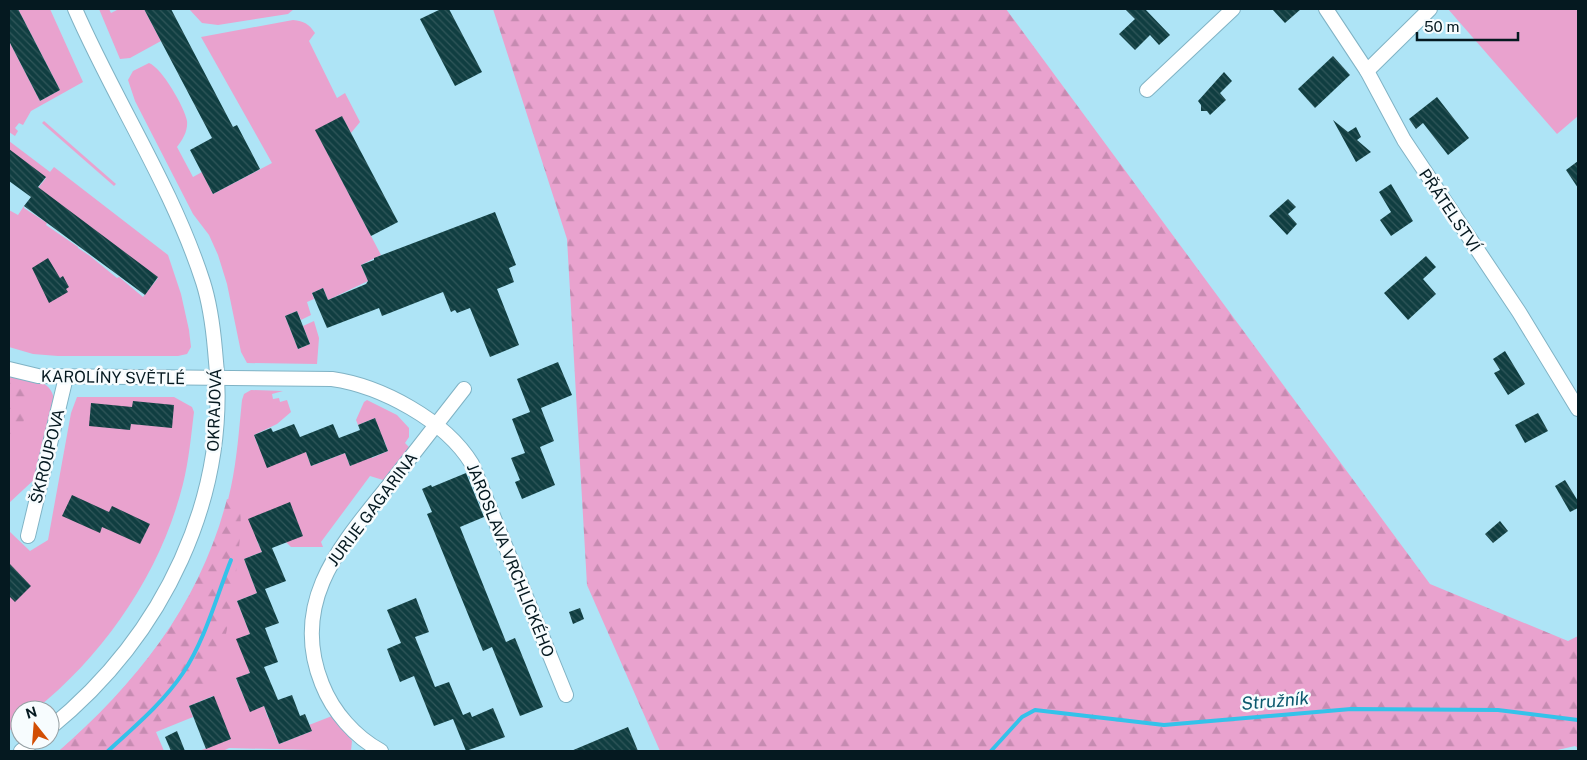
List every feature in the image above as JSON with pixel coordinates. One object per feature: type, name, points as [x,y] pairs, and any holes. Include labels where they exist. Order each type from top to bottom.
[{"type":"street","name":"OKRAJOVÁ","points":[[60,720],[72,710],[133,643],[172,582],[200,517],[216,444],[218,378],[212,326],[204,284],[188,240],[174,206],[102,70],[75,9]]},
{"type":"street","points":[[1147,90],[1233,9]]},
{"type":"street","name":"PŘÁTELSTVÍ","points":[[1326,9],[1366,71],[1404,140],[1519,312],[1578,408]]},
{"type":"street","points":[[1366,71],[1430,9]]},
{"type":"street","name":"KAROLÍNY SVĚTLÉ","points":[[9,369],[38,376],[218,378]]},
{"type":"street","name":"ŠKROUPOVA","points":[[28,536],[66,376]]},
{"type":"street","name":"JAROSLAVA VRCHLICKÉHO","points":[[218,378],[312,378],[351,382],[387,395],[436,426],[461,448],[472,464],[566,695]]},
{"type":"street","name":"JURIJE GAGARINA","points":[[381,751],[364,747],[331,704],[321,682],[312,649],[311,628],[315,601],[328,568],[346,538],[464,389]]},
{"type":"green space","points":[[18,9],[50,9],[83,82],[31,111],[23,125],[19,123],[15,128],[18,131],[15,136],[9,132],[9,41],[40,101],[60,90]]},
{"type":"green space","points":[[99,9],[109,9],[111,13],[119,9],[144,9],[161,41],[130,58],[120,59]]},
{"type":"green space","points":[[189,9],[294,9],[288,14],[218,25],[202,23]]},
{"type":"green space","points":[[493,9],[1006,9],[1430,584],[1568,641],[1578,636],[1578,748],[1575,746],[1553,751],[660,751],[587,585],[567,239]]},
{"type":"green space","points":[[1448,9],[1578,9],[1578,116],[1557,134]]},
{"type":"green space","points":[[293,20],[306,24],[315,33],[309,41],[337,98],[345,93],[360,122],[351,133],[342,117],[316,131],[381,255],[361,265],[368,281],[328,300],[323,288],[312,293],[314,299],[307,302],[311,315],[301,320],[297,311],[285,316],[298,349],[310,344],[303,326],[314,321],[319,338],[317,364],[247,363],[241,352],[227,284],[218,255],[209,235],[193,214],[135,101],[128,80],[133,71],[149,63],[166,80],[178,98],[187,121],[185,135],[177,147],[193,177],[202,172],[213,194],[272,163],[201,37]]},
{"type":"green space","points":[[44,121],[116,184],[114,186],[42,123]]},
{"type":"green space","points":[[9,141],[50,172],[54,167],[168,255],[181,294],[189,330],[191,347],[187,354],[178,356],[58,356],[33,354],[9,347],[9,210],[18,215],[24,206],[24,208],[47,223],[46,225],[78,247],[117,278],[119,277],[143,297],[158,278],[38,188],[46,178],[9,150]]},
{"type":"green space","points":[[9,375],[44,384],[52,393],[54,401],[38,476],[9,503]]},
{"type":"green space","points":[[9,380],[35,391],[9,460]]},
{"type":"green space","points":[[251,390],[283,391],[272,394],[273,399],[279,398],[280,402],[287,400],[291,412],[277,424],[254,435],[258,446],[306,452],[311,466],[345,453],[350,466],[371,456],[372,458],[388,451],[384,440],[382,441],[375,418],[358,425],[356,420],[364,402],[367,400],[397,415],[409,428],[409,437],[405,443],[410,448],[383,480],[370,476],[321,542],[323,547],[291,547],[286,542],[257,541],[262,552],[244,559],[257,593],[237,601],[250,634],[237,640],[250,673],[236,679],[250,711],[264,706],[268,718],[271,717],[275,726],[272,728],[279,744],[312,731],[309,725],[332,716],[352,741],[351,751],[229,748],[223,751],[199,751],[230,739],[213,696],[189,706],[193,717],[156,732],[164,751],[59,751],[88,724],[143,665],[188,599],[206,564],[220,526],[233,476],[242,400],[244,394]]},
{"type":"green space","points":[[77,397],[174,397],[192,407],[194,412],[185,475],[173,517],[161,548],[127,609],[85,663],[47,700],[10,700],[9,731],[9,531],[30,551],[48,540],[71,413]]},
{"type":"green space","points":[[227,499],[239,507],[241,518],[240,538],[229,619],[216,677],[159,723],[144,751],[59,751],[115,697],[163,638],[201,572],[216,536]]},
{"type":"building","points":[[9,9],[18,9],[60,90],[40,101],[9,41]]},
{"type":"building","points":[[144,9],[171,9],[233,127],[237,125],[260,169],[213,194],[190,150],[212,138]]},
{"type":"building","points":[[441,9],[449,9],[482,72],[455,86],[420,19]]},
{"type":"building","points":[[1125,9],[1145,9],[1170,35],[1159,45],[1150,35],[1135,50],[1119,34],[1135,19]]},
{"type":"building","points":[[1272,9],[1301,9],[1285,23]]},
{"type":"building","points":[[1333,56],[1350,75],[1315,108],[1298,89]]},
{"type":"building","points":[[1224,72],[1232,81],[1220,93],[1226,100],[1210,115],[1207,111],[1201,111],[1201,105],[1198,101]]},
{"type":"building","points":[[1437,97],[1469,138],[1448,155],[1423,123],[1416,129],[1409,119]]},
{"type":"building","points":[[342,116],[398,222],[371,236],[315,130]]},
{"type":"building","points":[[1333,120],[1348,132],[1356,127],[1361,137],[1357,140],[1371,152],[1356,162]]},
{"type":"building","points":[[9,149],[46,177],[38,187],[158,277],[145,295],[24,206],[31,197],[9,181]]},
{"type":"building","points":[[1578,161],[1578,188],[1566,170]]},
{"type":"building","points":[[1391,184],[1413,221],[1391,236],[1380,220],[1391,212],[1379,192]]},
{"type":"building","points":[[1288,199],[1296,207],[1288,214],[1297,224],[1287,235],[1269,216]]},
{"type":"building","points":[[495,212],[516,265],[509,268],[514,282],[497,289],[519,345],[490,357],[470,308],[457,313],[455,310],[451,312],[443,292],[382,316],[379,308],[327,328],[312,293],[323,288],[328,300],[366,284],[368,281],[361,265],[374,260],[374,258]]},
{"type":"building","points":[[1426,256],[1436,267],[1423,279],[1436,294],[1408,320],[1384,293]]},
{"type":"building","points":[[48,258],[60,278],[63,276],[69,287],[66,289],[68,292],[49,303],[32,268]]},
{"type":"building","points":[[297,311],[310,344],[298,349],[285,316]]},
{"type":"building","points":[[1505,351],[1525,384],[1508,395],[1494,373],[1500,370],[1493,359]]},
{"type":"building","points":[[558,362],[572,395],[541,408],[554,441],[540,447],[555,485],[522,499],[515,482],[520,480],[511,458],[525,453],[512,419],[530,412],[517,379]]},
{"type":"building","points":[[133,401],[174,405],[172,428],[131,424],[130,430],[89,426],[91,403],[132,407]]},
{"type":"building","points":[[1538,413],[1548,431],[1525,443],[1515,425]]},
{"type":"building","points":[[375,418],[388,451],[350,466],[345,453],[311,466],[306,452],[267,468],[254,435],[271,428],[273,432],[294,424],[300,437],[333,424],[339,438],[360,430],[358,425]]},
{"type":"building","points":[[466,473],[484,517],[460,527],[506,642],[515,638],[543,707],[520,716],[492,647],[483,651],[427,514],[432,512],[422,489],[431,485],[432,487]]},
{"type":"building","points":[[1565,480],[1578,501],[1578,508],[1570,512],[1555,486]]},
{"type":"building","points":[[72,495],[109,512],[112,506],[150,524],[140,544],[102,527],[100,533],[62,516]]},
{"type":"building","points":[[290,502],[303,536],[272,548],[286,581],[265,589],[279,623],[265,628],[278,662],[264,667],[278,700],[292,695],[300,716],[305,714],[312,731],[279,744],[264,706],[250,712],[236,678],[250,673],[236,639],[250,634],[237,601],[257,593],[244,559],[262,552],[248,519]]},
{"type":"building","points":[[1500,521],[1508,531],[1493,543],[1485,534]]},
{"type":"building","points":[[9,563],[31,586],[15,602],[9,596]]},
{"type":"building","points":[[416,598],[429,632],[415,637],[435,687],[449,682],[463,715],[470,712],[472,717],[493,708],[505,737],[466,751],[453,719],[434,726],[414,676],[400,682],[387,649],[401,643],[387,610]]},
{"type":"building","points":[[580,608],[584,619],[573,624],[569,612]]},
{"type":"building","points":[[214,696],[231,739],[206,749],[189,706]]},
{"type":"building","points":[[628,727],[638,751],[571,751]]},
{"type":"building","points":[[177,731],[185,751],[171,751],[165,737]]},
{"type":"waterway","points":[[108,751],[157,705],[183,673],[204,633],[231,560]]},
{"type":"waterway","name":"Stružník","points":[[991,751],[1022,717],[1035,710],[1164,725],[1351,709],[1498,710],[1578,720]]}]
